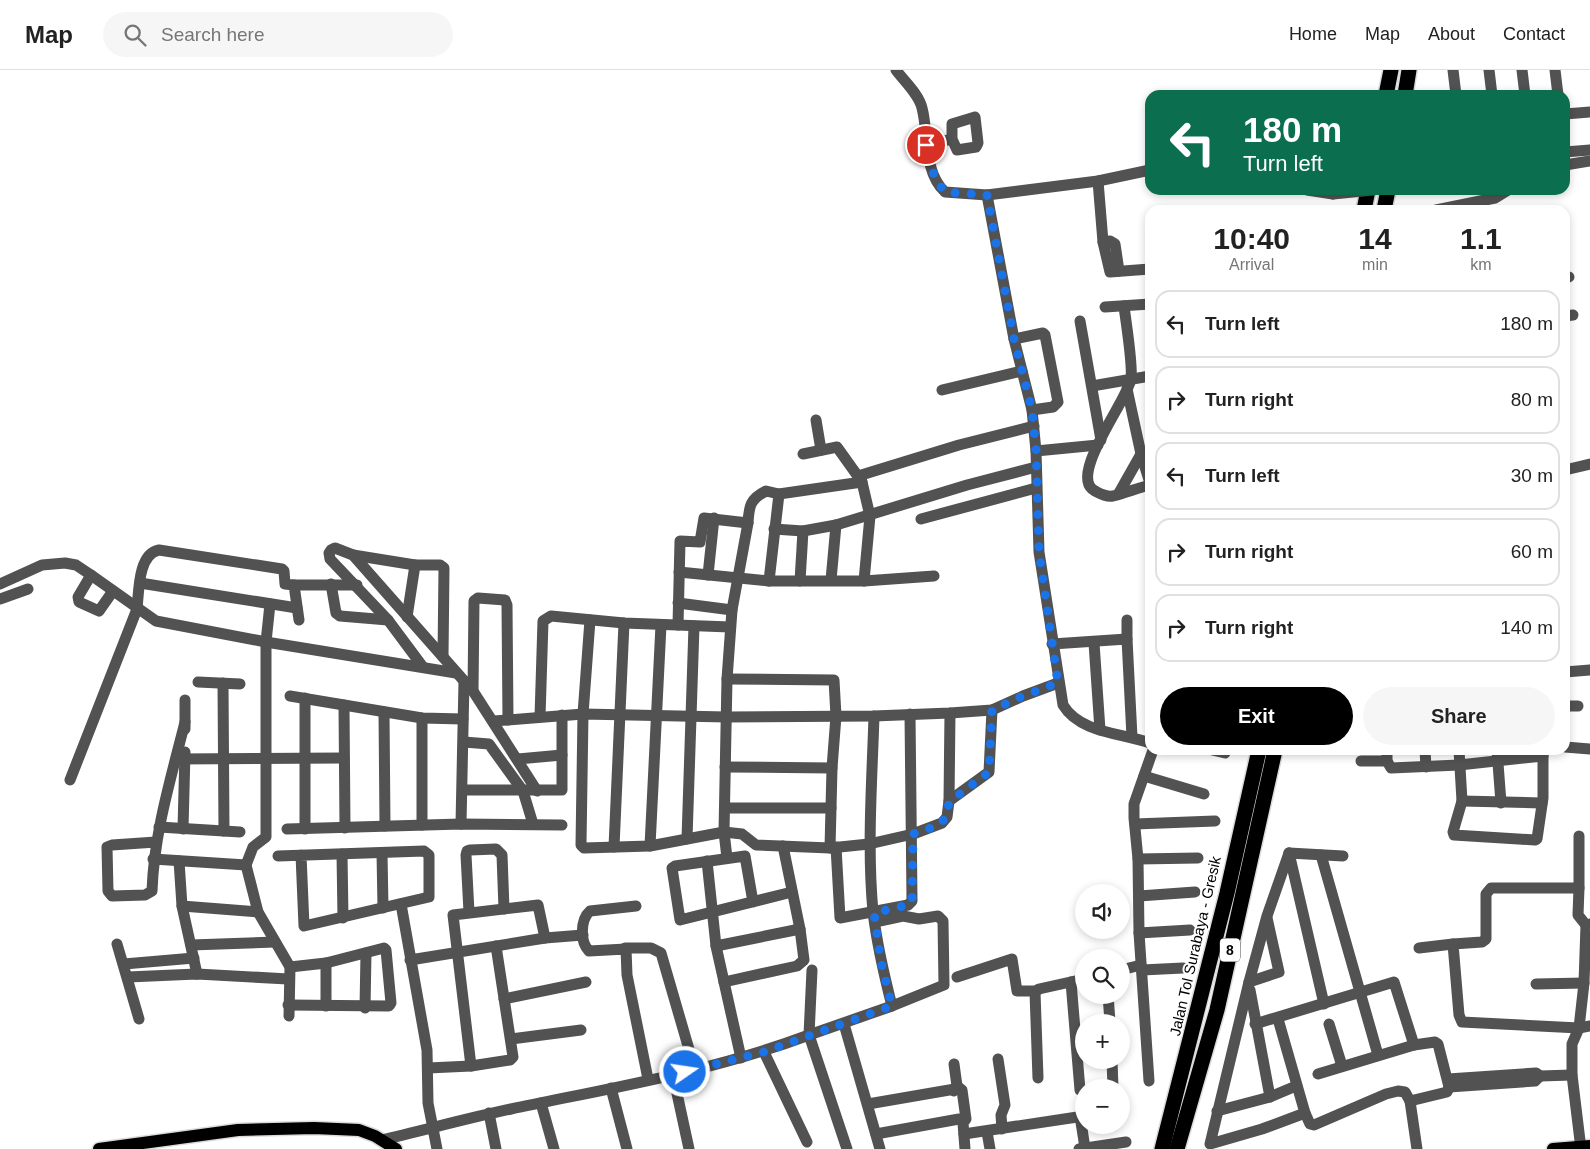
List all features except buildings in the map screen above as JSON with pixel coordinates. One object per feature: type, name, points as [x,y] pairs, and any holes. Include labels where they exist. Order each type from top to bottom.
[{"type":"highway","points":[[1387,90],[1391,70]]},
{"type":"highway","points":[[1406,90],[1409,70]]},
{"type":"highway","name":"Jalan Tol Surabaya - Gresik","points":[[1162,1149],[1227,893],[1258,755]]},
{"type":"highway","name":"8","points":[[1177,1149],[1217,1010],[1274,755]]},
{"type":"main road","points":[[99,1149],[238,1130],[314,1128],[359,1130],[382,1140],[396,1149]]},
{"type":"main road","points":[[1552,1149],[1584,1147]]},
{"type":"street","points":[[896,70],[922,106],[926,145],[935,179],[945,192],[987,195],[1098,181],[1145,171]]},
{"type":"street","points":[[1453,70],[1455,90]]},
{"type":"street","points":[[1489,70],[1491,90]]},
{"type":"street","points":[[1522,70],[1524,90]]},
{"type":"street","points":[[1555,70],[1557,90]]},
{"type":"street","points":[[1570,114],[1590,112]]},
{"type":"street","points":[[926,145],[952,139]]},
{"type":"street","points":[[1570,152],[1590,150]]},
{"type":"street","points":[[1570,164],[1590,161]]},
{"type":"street","points":[[1098,181],[1103,242],[1110,241],[1114,244],[1119,271],[1145,269]]},
{"type":"street","points":[[987,195],[1014,339],[1032,410],[1036,450],[1039,552],[1062,705],[1070,717],[1100,730],[1145,741]]},
{"type":"street","points":[[1461,205],[1495,198],[1500,195]]},
{"type":"street","points":[[1495,198],[1496,205]]},
{"type":"street","points":[[1105,306],[1145,304]]},
{"type":"street","points":[[1124,306],[1129,383],[1134,418],[1145,467]]},
{"type":"street","points":[[1080,321],[1092,386],[1099,443]]},
{"type":"street","points":[[1014,339],[1043,333],[1045,335],[1058,402],[1053,407],[1032,410]]},
{"type":"street","points":[[942,390],[1022,370]]},
{"type":"street","points":[[1092,386],[1129,383],[1145,378]]},
{"type":"street","points":[[1129,383],[1086,473],[1087,482],[1090,488],[1106,496],[1145,486]]},
{"type":"street","points":[[1116,410],[1134,418]]},
{"type":"street","points":[[816,420],[821,450]]},
{"type":"street","points":[[727,858],[724,832],[730,627],[748,523],[749,506],[752,500],[766,491],[779,494],[860,479],[959,445],[1034,426]]},
{"type":"street","points":[[1036,450],[1099,443]]},
{"type":"street","points":[[803,454],[837,447],[860,479],[870,516],[864,581]]},
{"type":"street","points":[[1119,494],[1141,454]]},
{"type":"street","points":[[1570,469],[1590,464]]},
{"type":"street","points":[[774,530],[803,531],[836,525],[967,485],[1036,467]]},
{"type":"street","points":[[921,519],[1036,488]]},
{"type":"street","points":[[770,581],[779,494]]},
{"type":"street","points":[[678,625],[680,541],[700,542],[702,520],[706,517],[748,523]]},
{"type":"street","points":[[708,575],[714,518]]},
{"type":"street","points":[[831,580],[836,525]]},
{"type":"street","points":[[800,581],[803,531]]},
{"type":"street","points":[[423,667],[388,620],[357,585],[330,559],[329,553],[335,548],[353,555],[415,565],[440,565],[444,568],[443,658]]},
{"type":"street","points":[[70,780],[137,609],[146,557],[151,551],[159,550],[282,569],[284,571],[285,584],[357,585]]},
{"type":"street","points":[[353,555],[473,691],[494,721],[537,791]]},
{"type":"street","points":[[0,584],[42,565],[53,563],[76,566],[91,574],[156,621],[266,642],[423,667],[460,677]]},
{"type":"street","points":[[408,617],[415,565]]},
{"type":"street","points":[[679,572],[770,581],[864,581],[934,576]]},
{"type":"street","points":[[91,574],[78,597],[79,602],[99,611],[113,591]]},
{"type":"street","points":[[140,583],[297,608]]},
{"type":"street","points":[[331,584],[336,613],[340,616],[388,620]]},
{"type":"street","points":[[294,585],[299,620]]},
{"type":"street","points":[[0,599],[28,589]]},
{"type":"street","points":[[473,691],[474,602],[478,598],[504,600],[507,605],[508,720]]},
{"type":"street","points":[[678,603],[732,610]]},
{"type":"street","points":[[270,604],[266,642],[264,759],[266,837],[253,847],[246,865],[258,912],[290,967],[288,979],[289,1010],[326,1006],[364,1008],[389,1006],[391,1003],[386,950],[384,948],[326,963],[290,967]]},
{"type":"street","points":[[540,717],[543,621],[551,616],[560,615],[624,623],[730,627]]},
{"type":"street","points":[[590,620],[583,714],[581,845],[584,848],[650,846],[724,832],[742,834],[756,845],[833,847],[869,844],[913,834],[942,823],[947,817],[949,802],[950,713]]},
{"type":"street","points":[[1127,620],[1132,737]]},
{"type":"street","points":[[614,847],[618,714],[624,623]]},
{"type":"street","points":[[650,846],[661,624]]},
{"type":"street","points":[[687,839],[694,626]]},
{"type":"street","points":[[1052,644],[1094,643],[1127,639]]},
{"type":"street","points":[[1094,643],[1100,730]]},
{"type":"street","points":[[1570,672],[1590,670]]},
{"type":"street","points":[[460,677],[464,742],[464,790],[461,824]]},
{"type":"street","points":[[382,1140],[488,1113],[674,1075],[764,1052],[844,1024],[944,985],[943,920],[938,916],[919,919],[902,916],[840,918],[831,808],[836,716],[835,683],[831,678],[727,679]]},
{"type":"street","points":[[198,682],[240,684]]},
{"type":"street","points":[[494,721],[583,714],[727,717],[874,716],[950,713],[992,710],[1058,683]]},
{"type":"street","points":[[223,684],[224,831]]},
{"type":"street","points":[[290,696],[422,718],[463,719]]},
{"type":"street","points":[[305,698],[305,829]]},
{"type":"street","points":[[156,842],[107,847],[109,894],[116,897],[150,893],[153,859],[159,827],[180,759],[186,722],[185,700]]},
{"type":"street","points":[[344,705],[345,828]]},
{"type":"street","points":[[1570,706],[1578,706]]},
{"type":"street","points":[[949,802],[989,772],[992,710]]},
{"type":"street","points":[[384,712],[385,826]]},
{"type":"street","points":[[874,918],[908,905],[912,901],[913,834],[910,714]]},
{"type":"street","points":[[464,790],[562,790],[562,715]]},
{"type":"street","points":[[874,716],[869,844],[874,918],[892,1006]]},
{"type":"street","points":[[422,718],[422,825]]},
{"type":"street","points":[[464,742],[488,743],[522,791],[533,824]]},
{"type":"street","points":[[1570,747],[1590,749]]},
{"type":"street","points":[[518,759],[562,755]]},
{"type":"street","points":[[1150,1081],[1139,933],[1138,859],[1134,804],[1151,755]]},
{"type":"street","points":[[1425,755],[1426,767]]},
{"type":"street","points":[[1459,755],[1462,801],[1453,832],[1454,835],[1535,840],[1537,839],[1542,803],[1543,755]]},
{"type":"street","points":[[1361,761],[1387,756],[1391,768],[1426,767],[1459,765],[1497,756],[1512,755]]},
{"type":"street","points":[[1497,756],[1501,802]]},
{"type":"street","points":[[180,759],[344,758]]},
{"type":"street","points":[[180,759],[183,828]]},
{"type":"street","points":[[725,767],[832,768]]},
{"type":"street","points":[[1144,776],[1204,794]]},
{"type":"street","points":[[1462,801],[1542,803]]},
{"type":"street","points":[[725,808],[831,808]]},
{"type":"street","points":[[1135,824],[1215,821]]},
{"type":"street","points":[[287,829],[461,824],[562,825]]},
{"type":"street","points":[[159,827],[240,832]]},
{"type":"street","points":[[1579,836],[1578,915],[1588,924],[1584,983],[1584,1027],[1572,1044],[1572,1075],[1584,1147]]},
{"type":"street","points":[[724,982],[800,964],[804,960],[800,929],[783,846]]},
{"type":"street","points":[[469,912],[466,855],[467,851],[470,850],[496,850],[502,855],[504,909]]},
{"type":"street","points":[[278,856],[301,855],[382,853],[424,851],[429,855],[429,897],[304,926],[301,855]]},
{"type":"street","points":[[382,853],[383,908]]},
{"type":"street","points":[[1289,853],[1342,856]]},
{"type":"street","points":[[1289,853],[1267,916],[1209,1142],[1211,1144],[1305,1113]]},
{"type":"street","points":[[1289,853],[1324,1004]]},
{"type":"street","points":[[342,854],[343,918]]},
{"type":"street","points":[[1321,855],[1378,1055]]},
{"type":"street","points":[[753,902],[746,858],[727,858],[674,866],[672,871],[679,919],[753,902],[792,892]]},
{"type":"street","points":[[1138,859],[1198,858]]},
{"type":"street","points":[[153,859],[246,865]]},
{"type":"street","points":[[179,861],[182,906],[197,974]]},
{"type":"street","points":[[707,861],[716,946],[741,1058]]},
{"type":"street","points":[[1419,948],[1482,942],[1486,939],[1486,894],[1491,888],[1578,888]]},
{"type":"street","points":[[1139,896],[1195,892]]},
{"type":"street","points":[[401,904],[422,1017],[428,1068],[428,1103],[437,1149]]},
{"type":"street","points":[[471,1066],[452,918],[456,914],[469,912],[538,905],[545,938]]},
{"type":"street","points":[[182,906],[258,912]]},
{"type":"street","points":[[636,906],[590,911],[586,916],[583,935],[584,944],[589,951],[651,948],[661,954],[695,1070]]},
{"type":"street","points":[[1249,983],[1279,972],[1267,916]]},
{"type":"street","points":[[716,946],[800,929]]},
{"type":"street","points":[[1139,933],[1190,930]]},
{"type":"street","points":[[410,960],[545,938],[583,935]]},
{"type":"street","points":[[191,945],[274,942]]},
{"type":"street","points":[[117,944],[139,1019]]},
{"type":"street","points":[[1453,944],[1458,1015],[1462,1022],[1584,1027]]},
{"type":"street","points":[[428,1068],[471,1066],[510,1060],[514,1054],[496,946]]},
{"type":"street","points":[[624,948],[626,975],[648,1079]]},
{"type":"street","points":[[364,1008],[366,953]]},
{"type":"street","points":[[124,964],[194,958]]},
{"type":"street","points":[[957,977],[1012,959],[1017,991],[1036,991],[1075,981]]},
{"type":"street","points":[[326,963],[326,1006]]},
{"type":"street","points":[[1130,969],[1182,968]]},
{"type":"street","points":[[812,970],[809,1035],[847,1149]]},
{"type":"street","points":[[128,977],[197,974],[288,979]]},
{"type":"street","points":[[504,999],[586,982]]},
{"type":"street","points":[[1071,982],[1079,1079]]},
{"type":"street","points":[[1255,1024],[1278,1019],[1392,982],[1396,983],[1414,1045]]},
{"type":"street","points":[[1249,983],[1255,1024],[1270,1097]]},
{"type":"street","points":[[1536,984],[1584,983]]},
{"type":"street","points":[[1036,991],[1033,996],[1038,1078]]},
{"type":"street","points":[[1278,1019],[1296,1086],[1305,1113],[1312,1126],[1370,1100],[1398,1091],[1405,1092],[1410,1101],[1417,1149]]},
{"type":"street","points":[[844,1024],[880,1149]]},
{"type":"street","points":[[1329,1024],[1342,1066]]},
{"type":"street","points":[[511,1039],[581,1030]]},
{"type":"street","points":[[1318,1074],[1414,1045],[1437,1043],[1449,1083],[1447,1092],[1410,1101]]},
{"type":"street","points":[[764,1052],[807,1142]]},
{"type":"street","points":[[998,1059],[1005,1105],[1001,1116],[1002,1129]]},
{"type":"street","points":[[954,1064],[965,1149]]},
{"type":"street","points":[[1449,1083],[1487,1081],[1536,1072],[1544,1076],[1572,1075]]},
{"type":"street","points":[[674,1075],[689,1149]]},
{"type":"street","points":[[1217,1111],[1270,1097],[1296,1086]]},
{"type":"street","points":[[868,1104],[956,1087]]},
{"type":"street","points":[[612,1088],[627,1149]]},
{"type":"street","points":[[540,1103],[554,1149]]},
{"type":"street","points":[[488,1113],[496,1149]]},
{"type":"street","points":[[876,1134],[962,1125],[987,1132],[1075,1117]]},
{"type":"street","points":[[987,1132],[990,1149]]},
{"type":"street","points":[[1082,1134],[1082,1148],[1126,1142]]},
{"type":"route","points":[[685,1072],[764,1052],[892,1006],[881,962],[874,913],[908,905],[912,901],[913,834],[942,823],[947,817],[949,802],[989,772],[992,710],[1058,683],[1039,552],[1036,510],[1036,450],[1032,410],[1014,339],[987,195],[945,192],[935,179],[926,145]]}]
